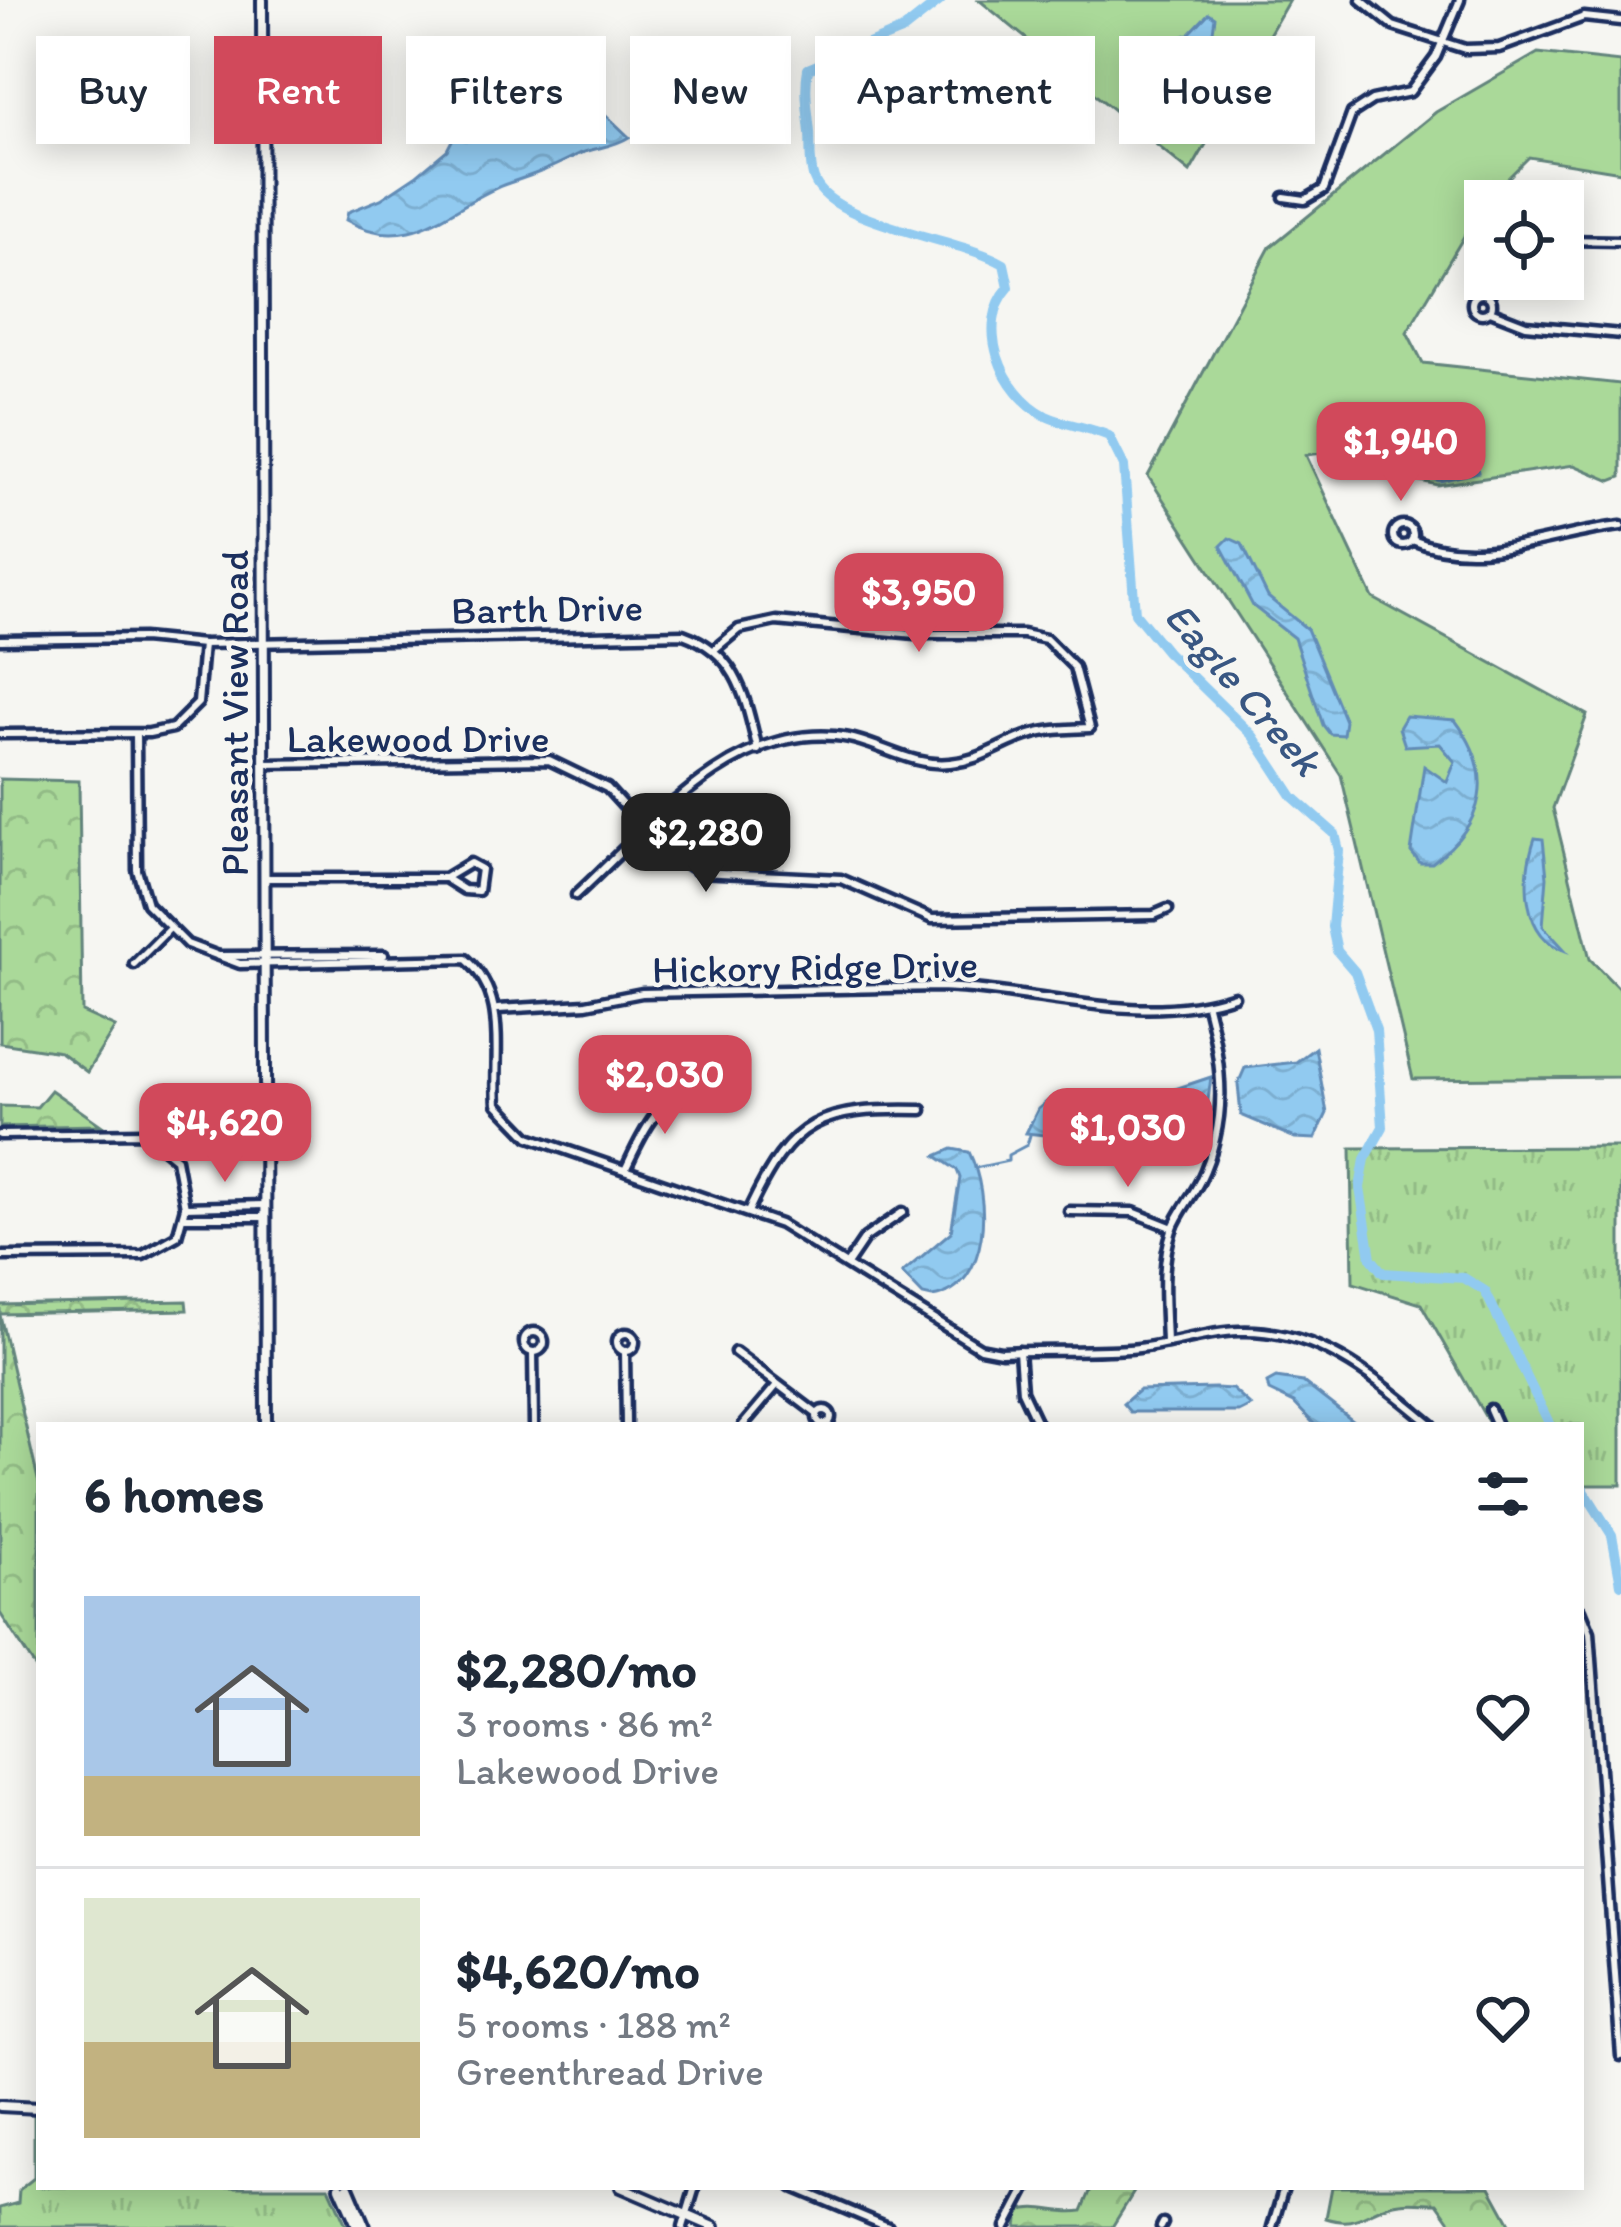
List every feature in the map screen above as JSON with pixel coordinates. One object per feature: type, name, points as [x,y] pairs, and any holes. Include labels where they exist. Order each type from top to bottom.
[{"type":"main road","name":"Pleasant View Road","points":[[262,0],[266,1422]]},
{"type":"main road","points":[[0,2106],[36,2108]]},
{"type":"main road","points":[[345,2190],[362,2227]]},
{"type":"main road","points":[[628,2190],[714,2227]]},
{"type":"street","points":[[1361,0],[1405,31],[1466,49],[1499,48],[1584,17],[1621,21]]},
{"type":"street","points":[[1284,197],[1305,200],[1324,189],[1352,113],[1372,100],[1405,96],[1430,67],[1460,0]]},
{"type":"street","points":[[1584,241],[1621,242]]},
{"type":"street","points":[[1490,311],[1526,325],[1621,334]]},
{"type":"street","points":[[1412,540],[1461,553],[1520,547],[1621,526]]},
{"type":"street","points":[[576,895],[721,764],[758,750],[822,735],[858,738],[895,756],[946,764],[981,759],[1034,733],[1090,728],[1090,713],[1074,667],[1046,639],[1023,634],[915,634],[776,621],[740,629],[715,649],[743,687],[758,750]]},
{"type":"street","name":"Barth Drive","points":[[0,640],[143,638],[202,644],[641,632],[683,634],[715,649]]},
{"type":"street","points":[[0,734],[136,734],[173,728],[191,713],[204,681],[202,644]]},
{"type":"street","points":[[136,734],[137,871],[147,904],[169,930],[228,963],[466,959],[491,988],[496,1009],[497,1104],[514,1127],[781,1223],[980,1348],[1019,1351],[1166,1343],[1241,1331],[1275,1333],[1326,1348],[1364,1369],[1428,1422]]},
{"type":"street","name":"Lakewood Drive","points":[[265,764],[549,760],[608,788],[647,830],[699,872],[842,879],[932,919],[1154,915],[1168,908]]},
{"type":"street","points":[[265,878],[446,878],[470,862],[481,869],[483,882],[478,891],[464,890],[446,878]]},
{"type":"street","points":[[134,964],[169,930]]},
{"type":"street","name":"Hickory Ridge Drive","points":[[496,1009],[586,1004],[642,994],[938,987],[981,988],[1096,1008],[1207,1005],[1234,996]]},
{"type":"street","points":[[1166,1343],[1164,1267],[1173,1228],[1199,1182],[1219,1130],[1222,1078],[1207,1005]]},
{"type":"street","points":[[626,1170],[653,1118],[667,1102],[696,1088]]},
{"type":"street","points":[[748,1212],[769,1166],[792,1138],[826,1117],[851,1108],[922,1110]]},
{"type":"street","points":[[0,1136],[144,1133],[157,1138],[176,1159],[185,1207],[171,1244],[143,1255],[0,1256]]},
{"type":"street","points":[[185,1207],[265,1205]]},
{"type":"street","points":[[1069,1211],[1132,1212],[1173,1228]]},
{"type":"street","points":[[848,1263],[876,1228],[903,1212]]},
{"type":"street","points":[[185,1217],[265,1217]]},
{"type":"street","points":[[626,1351],[626,1422]]},
{"type":"street","points":[[1019,1351],[1022,1391],[1037,1422]]},
{"type":"street","points":[[533,1352],[534,1422]]},
{"type":"street","points":[[735,1352],[817,1414]]},
{"type":"street","points":[[746,1422],[776,1387]]},
{"type":"street","points":[[1490,1408],[1495,1422]]},
{"type":"street","points":[[1584,1617],[1590,1632],[1621,2056]]},
{"type":"street","points":[[683,2227],[694,2190]]},
{"type":"street","points":[[800,2190],[888,2227]]},
{"type":"street","points":[[1006,2227],[1025,2190]]},
{"type":"street","points":[[1272,2227],[1283,2190]]},
{"type":"green space","points":[[979,0],[1289,0],[1268,36],[1119,36],[1119,114],[1095,95],[1095,36],[1023,36]]},
{"type":"green space","points":[[1538,53],[1621,62],[1621,172],[1529,157],[1506,180],[1464,180],[1464,236],[1407,332],[1423,363],[1621,384],[1621,477],[1611,481],[1574,465],[1437,485],[1395,475],[1365,448],[1306,455],[1373,598],[1587,715],[1553,808],[1590,959],[1621,991],[1621,1077],[1413,1079],[1341,775],[1148,476],[1270,247],[1436,112]]},
{"type":"green space","points":[[1156,144],[1206,144],[1190,172]]},
{"type":"green space","points":[[0,779],[79,781],[82,1012],[115,1027],[87,1072],[60,1052],[0,1043]]},
{"type":"green space","points":[[51,1090],[101,1125],[0,1127],[0,1106],[37,1107]]},
{"type":"green space","points":[[1621,1147],[1621,1485],[1584,1485],[1584,1422],[1488,1422],[1421,1304],[1353,1283],[1351,1148]]},
{"type":"green space","points":[[186,1301],[187,1310],[0,1314],[0,1305]]},
{"type":"green space","points":[[0,1315],[36,1471],[36,1668],[0,1613]]},
{"type":"green space","points":[[36,2115],[36,2190],[330,2190],[347,2227],[0,2227],[0,2208],[18,2203],[19,2190],[34,2178]]},
{"type":"green space","points":[[1091,2190],[1135,2190],[1112,2227],[1017,2227],[1019,2211],[1027,2209],[1082,2211]]},
{"type":"green space","points":[[1331,2190],[1492,2190],[1512,2227],[1454,2227],[1437,2203],[1399,2203],[1352,2221],[1326,2218]]},
{"type":"water","points":[[1209,13],[1215,17],[1212,36],[1184,36]]},
{"type":"water","points":[[606,115],[629,137],[489,191],[413,230],[370,230],[346,220],[348,212],[381,199],[450,144],[606,144]]},
{"type":"water","points":[[1399,431],[1438,435],[1476,461],[1478,472],[1440,481],[1391,469],[1375,446]]},
{"type":"water","points":[[1229,538],[1242,544],[1268,597],[1307,629],[1345,721],[1343,735],[1330,734],[1323,725],[1294,638],[1253,606],[1221,546]]},
{"type":"water","points":[[1406,716],[1455,720],[1468,740],[1480,778],[1474,814],[1450,848],[1432,863],[1420,863],[1411,852],[1424,766],[1447,782],[1455,762],[1440,744],[1405,746],[1399,728]]},
{"type":"water","points":[[1535,838],[1543,839],[1547,877],[1543,926],[1566,951],[1551,944],[1533,920],[1527,888]]},
{"type":"water","points":[[1315,1048],[1327,1113],[1315,1139],[1295,1138],[1241,1115],[1238,1084],[1245,1068],[1296,1062]]},
{"type":"water","points":[[1211,1077],[1203,1139],[1173,1149],[1026,1133],[1038,1109],[1049,1100],[1160,1094]]},
{"type":"water","points":[[952,1149],[969,1152],[976,1170],[983,1214],[981,1236],[966,1276],[952,1290],[932,1297],[923,1295],[902,1273],[951,1232],[960,1178],[957,1170],[936,1156]]},
{"type":"water","points":[[1276,1378],[1303,1382],[1354,1422],[1312,1422],[1294,1403],[1269,1391],[1267,1383]]},
{"type":"water","points":[[1232,1389],[1251,1406],[1239,1412],[1130,1412],[1123,1404],[1139,1390]]},
{"type":"waterway","name":"Eagle Creek","points":[[941,0],[903,30],[808,69],[814,179],[825,195],[845,208],[1004,264],[1009,287],[999,303],[994,338],[1006,375],[1016,391],[1046,416],[1109,436],[1124,466],[1135,613],[1167,652],[1253,736],[1293,797],[1335,834],[1339,851],[1332,927],[1337,951],[1355,972],[1376,1030],[1383,1127],[1365,1159],[1360,1188],[1371,1258],[1383,1273],[1464,1278],[1485,1291],[1549,1422]]},
{"type":"waterway","points":[[975,1168],[1008,1161],[1008,1155],[1027,1145],[1030,1135]]},
{"type":"waterway","name":"Eagle Creek","points":[[1584,1491],[1612,1535],[1621,1584]]}]
